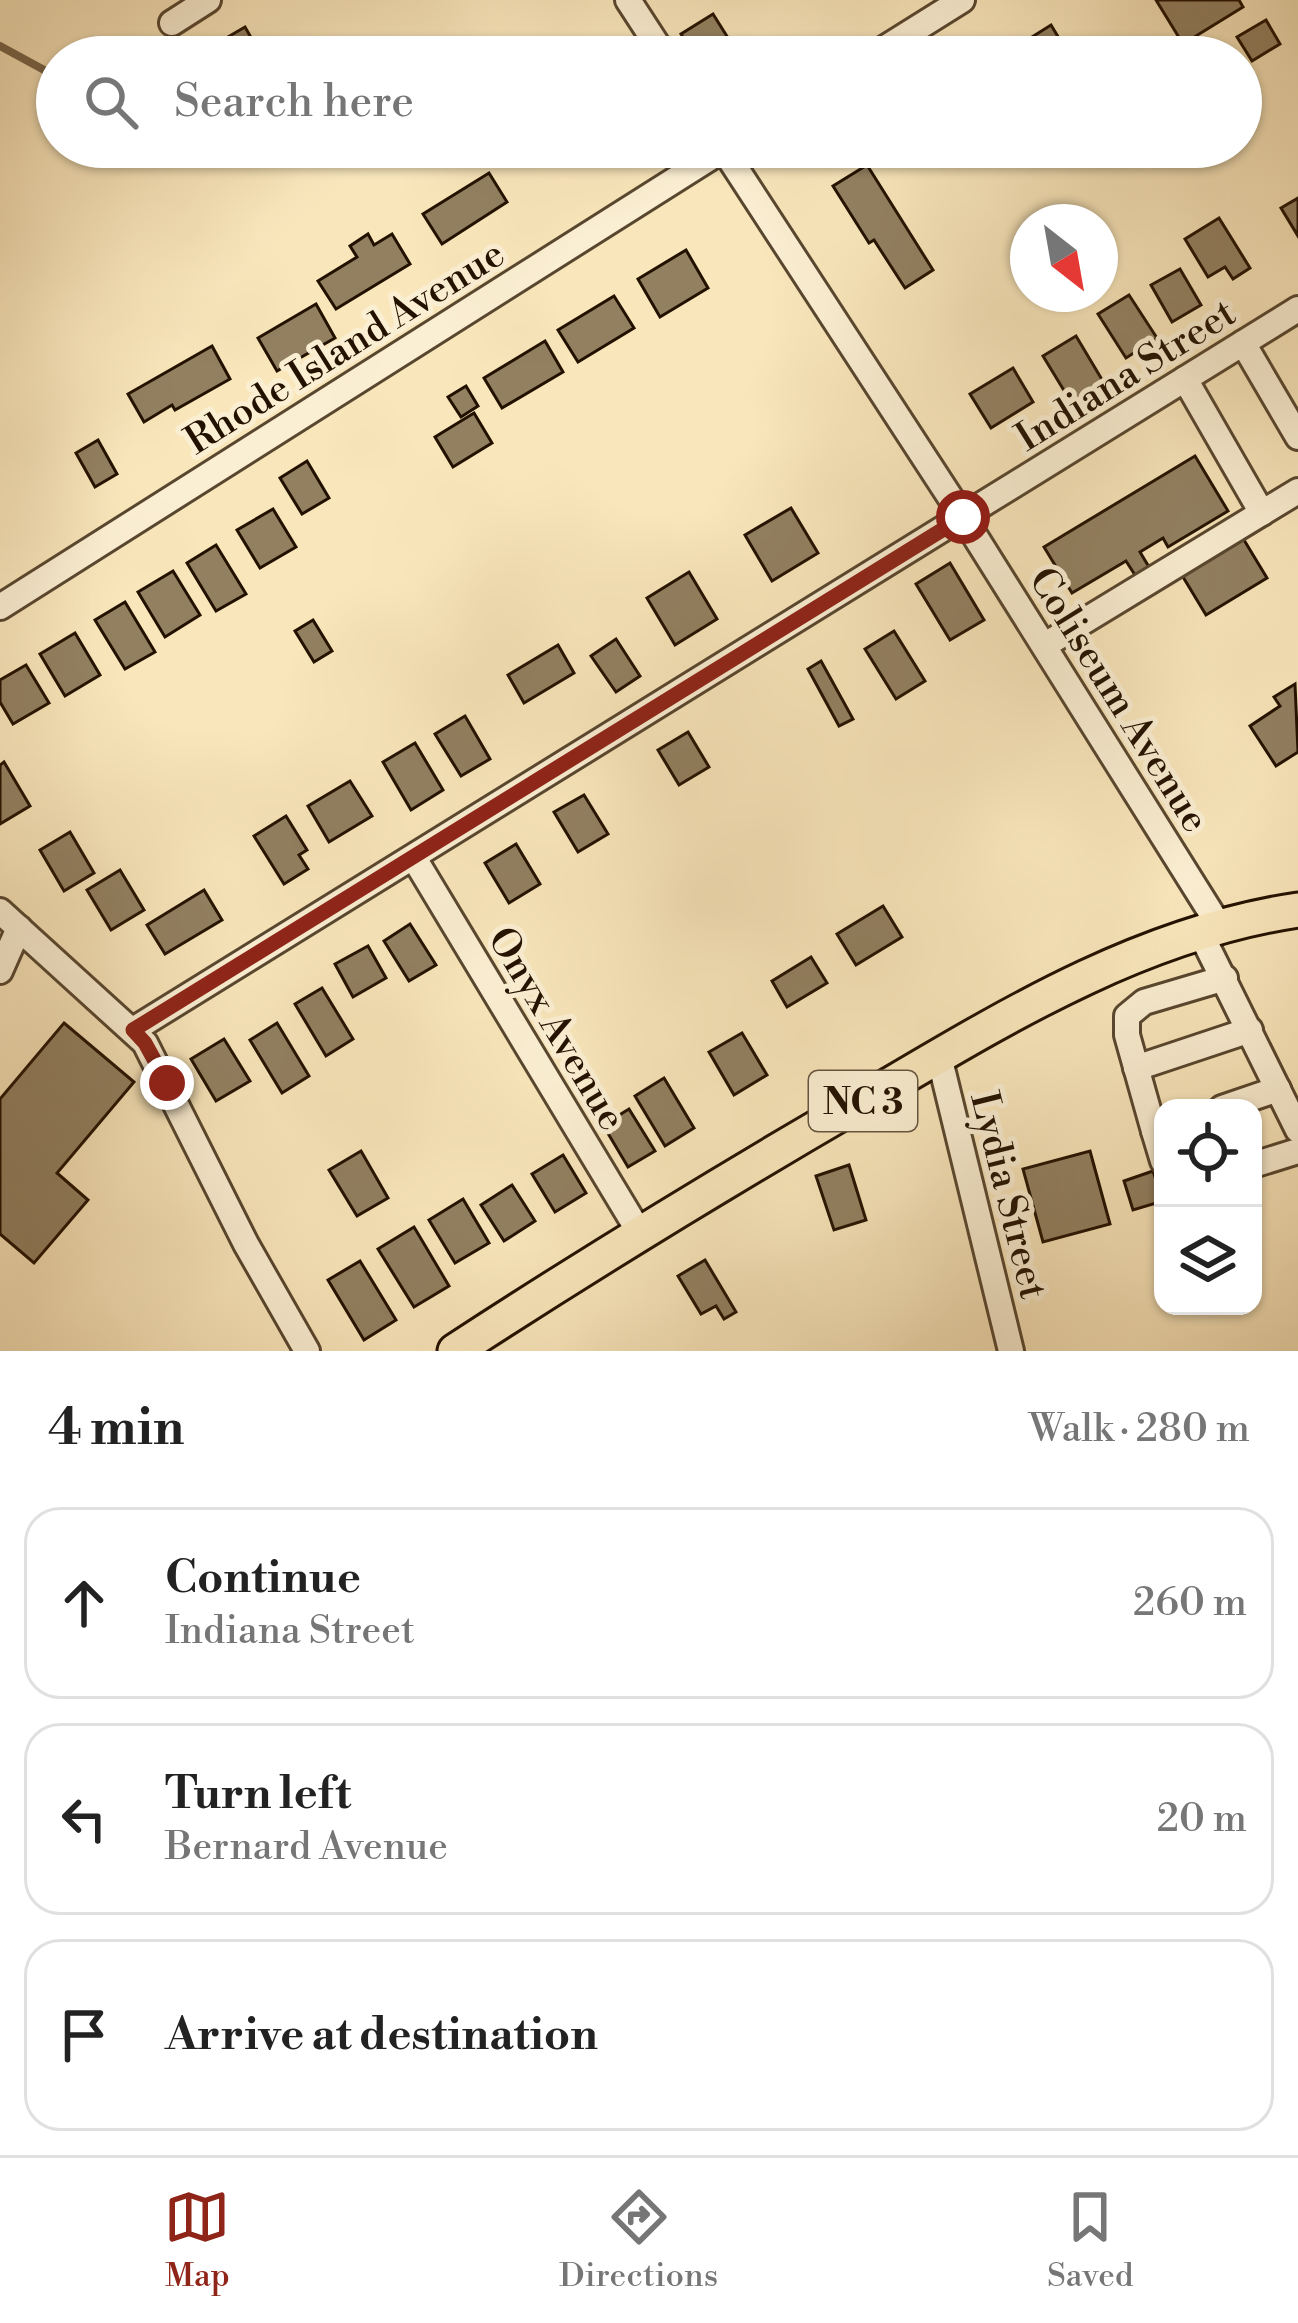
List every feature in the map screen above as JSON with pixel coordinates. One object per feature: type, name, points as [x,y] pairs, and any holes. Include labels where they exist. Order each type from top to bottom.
[{"type":"main road","name":"NC 3","points":[[470,1347],[641,1235],[939,1057],[1103,968],[1210,930],[1298,910]]},
{"type":"street","points":[[172,23],[208,0]]},
{"type":"street","points":[[628,0],[651,36]]},
{"type":"street","points":[[905,36],[962,0]]},
{"type":"street","name":"Rhode Island Avenue","points":[[0,607],[692,168]]},
{"type":"street","name":"Coliseum Avenue","points":[[737,168],[1045,645],[1210,930],[1225,978],[1298,1130]]},
{"type":"street","name":"Indiana Street","points":[[133,1030],[1298,309]]},
{"type":"street","points":[[1243,343],[1298,437]]},
{"type":"street","points":[[1185,379],[1262,513]]},
{"type":"street","points":[[1045,645],[1298,491]]},
{"type":"street","name":"Onyx Avenue","points":[[413,858],[641,1235]]},
{"type":"street","points":[[9,920],[145,1043],[246,1244],[307,1351]]},
{"type":"street","points":[[0,971],[9,920]]},
{"type":"street","points":[[1154,1117],[1136,1068],[1127,1016],[1144,1001],[1225,978]]},
{"type":"street","points":[[1136,1068],[1250,1030]]},
{"type":"street","name":"Lydia Street","points":[[939,1057],[1011,1351]]},
{"type":"street","points":[[1249,1099],[1278,1089]]},
{"type":"street","points":[[1262,1162],[1298,1151]]},
{"type":"building","points":[[1156,0],[1239,0],[1243,7],[1196,36],[1178,36]]},
{"type":"building","points":[[713,14],[727,36],[682,36]]},
{"type":"building","points":[[1266,20],[1280,44],[1262,55],[1262,36],[1239,36]]},
{"type":"building","points":[[1051,25],[1058,36],[1033,36]]},
{"type":"building","points":[[245,27],[250,36],[230,36]]},
{"type":"building","points":[[869,168],[933,270],[905,288],[833,186]]},
{"type":"building","points":[[489,173],[507,202],[442,244],[423,214]]},
{"type":"building","points":[[1298,198],[1298,236],[1281,208]]},
{"type":"building","points":[[1219,218],[1250,268],[1233,279],[1225,267],[1208,277],[1185,239]]},
{"type":"building","points":[[368,234],[374,245],[392,234],[410,264],[336,309],[318,281],[357,257],[350,246]]},
{"type":"building","points":[[686,250],[708,288],[660,317],[638,279]]},
{"type":"building","points":[[1180,269],[1201,305],[1172,322],[1151,285]]},
{"type":"building","points":[[1129,295],[1157,338],[1126,358],[1098,314],[1118,312],[1118,302]]},
{"type":"building","points":[[614,296],[634,328],[578,362],[558,330]]},
{"type":"building","points":[[316,304],[335,338],[277,371],[258,338]]},
{"type":"building","points":[[1076,336],[1104,383],[1071,402],[1043,356]]},
{"type":"building","points":[[545,341],[563,372],[502,408],[484,378]]},
{"type":"building","points":[[212,346],[230,379],[144,422],[128,394]]},
{"type":"building","points":[[1013,368],[1033,402],[991,428],[970,394]]},
{"type":"building","points":[[466,386],[478,406],[461,417],[448,397]]},
{"type":"building","points":[[474,413],[492,443],[453,467],[435,437]]},
{"type":"building","points":[[98,440],[117,474],[95,487],[76,453]]},
{"type":"building","points":[[1195,456],[1228,511],[1168,547],[1163,538],[1140,552],[1149,567],[1135,575],[1126,561],[1072,593],[1044,547]]},
{"type":"building","points":[[307,461],[329,498],[302,514],[280,478]]},
{"type":"building","points":[[791,508],[818,553],[772,581],[745,535]]},
{"type":"building","points":[[273,509],[296,547],[260,568],[237,530]]},
{"type":"building","points":[[1241,535],[1267,578],[1206,615],[1180,572]]},
{"type":"building","points":[[216,545],[246,594],[216,611],[187,563]]},
{"type":"building","points":[[950,563],[984,620],[950,640],[916,584]]},
{"type":"building","points":[[173,571],[200,615],[165,637],[138,592]]},
{"type":"building","points":[[689,572],[717,619],[675,645],[647,598]]},
{"type":"building","points":[[125,602],[155,652],[125,669],[95,620]]},
{"type":"building","points":[[313,620],[332,651],[314,662],[295,631]]},
{"type":"building","points":[[894,631],[925,681],[896,699],[865,649]]},
{"type":"building","points":[[75,633],[100,675],[65,696],[40,654]]},
{"type":"building","points":[[616,639],[640,676],[616,692],[591,656]]},
{"type":"building","points":[[558,645],[574,673],[524,703],[508,675]]},
{"type":"building","points":[[821,661],[853,719],[839,726],[808,669]]},
{"type":"building","points":[[26,665],[49,703],[13,724],[0,702],[0,680]]},
{"type":"building","points":[[1295,684],[1298,752],[1276,766],[1250,726],[1280,706],[1274,697]]},
{"type":"building","points":[[465,716],[490,759],[461,776],[435,734]]},
{"type":"building","points":[[688,732],[709,767],[679,785],[658,750]]},
{"type":"building","points":[[415,743],[443,790],[411,810],[383,762]]},
{"type":"building","points":[[4,762],[30,806],[0,824],[0,765]]},
{"type":"building","points":[[350,781],[372,816],[329,842],[308,806]]},
{"type":"building","points":[[584,795],[608,834],[578,852],[554,812]]},
{"type":"building","points":[[286,816],[307,850],[299,855],[308,869],[284,884],[254,836]]},
{"type":"building","points":[[70,832],[94,873],[64,891],[40,850]]},
{"type":"building","points":[[516,844],[540,884],[509,903],[485,863]]},
{"type":"building","points":[[120,870],[144,910],[111,930],[87,890]]},
{"type":"building","points":[[204,890],[222,920],[165,954],[147,925]]},
{"type":"building","points":[[883,906],[902,937],[856,965],[837,934]]},
{"type":"building","points":[[410,924],[436,965],[409,981],[384,941]]},
{"type":"building","points":[[368,946],[386,978],[353,997],[335,964]]},
{"type":"building","points":[[811,957],[827,983],[787,1007],[772,981]]},
{"type":"building","points":[[322,988],[353,1039],[326,1056],[295,1004]]},
{"type":"building","points":[[64,1023],[134,1082],[57,1173],[88,1200],[34,1263],[0,1234],[0,1099]]},
{"type":"building","points":[[277,1023],[309,1076],[282,1093],[250,1040]]},
{"type":"building","points":[[742,1033],[767,1075],[734,1095],[709,1052]]},
{"type":"building","points":[[224,1039],[250,1081],[216,1101],[191,1059]]},
{"type":"building","points":[[664,1078],[694,1128],[665,1146],[635,1096]]},
{"type":"building","points":[[629,1109],[655,1151],[628,1167],[603,1125]]},
{"type":"building","points":[[361,1151],[388,1198],[357,1216],[329,1170]]},
{"type":"building","points":[[1090,1151],[1110,1224],[1043,1242],[1023,1169]]},
{"type":"building","points":[[563,1155],[586,1193],[555,1212],[532,1174]]},
{"type":"building","points":[[849,1165],[866,1220],[834,1230],[816,1176]]},
{"type":"building","points":[[1153,1171],[1154,1204],[1133,1210],[1124,1181]]},
{"type":"building","points":[[512,1185],[535,1221],[504,1241],[481,1205]]},
{"type":"building","points":[[463,1199],[489,1243],[455,1263],[429,1220]]},
{"type":"building","points":[[414,1227],[449,1286],[414,1307],[378,1249]]},
{"type":"building","points":[[705,1260],[736,1312],[724,1319],[716,1306],[701,1314],[678,1276]]},
{"type":"building","points":[[360,1261],[396,1320],[364,1340],[328,1280]]},
{"type":"waterway","points":[[0,46],[36,66]]},
{"type":"route","points":[[167,1083],[133,1030],[963,517]]}]
